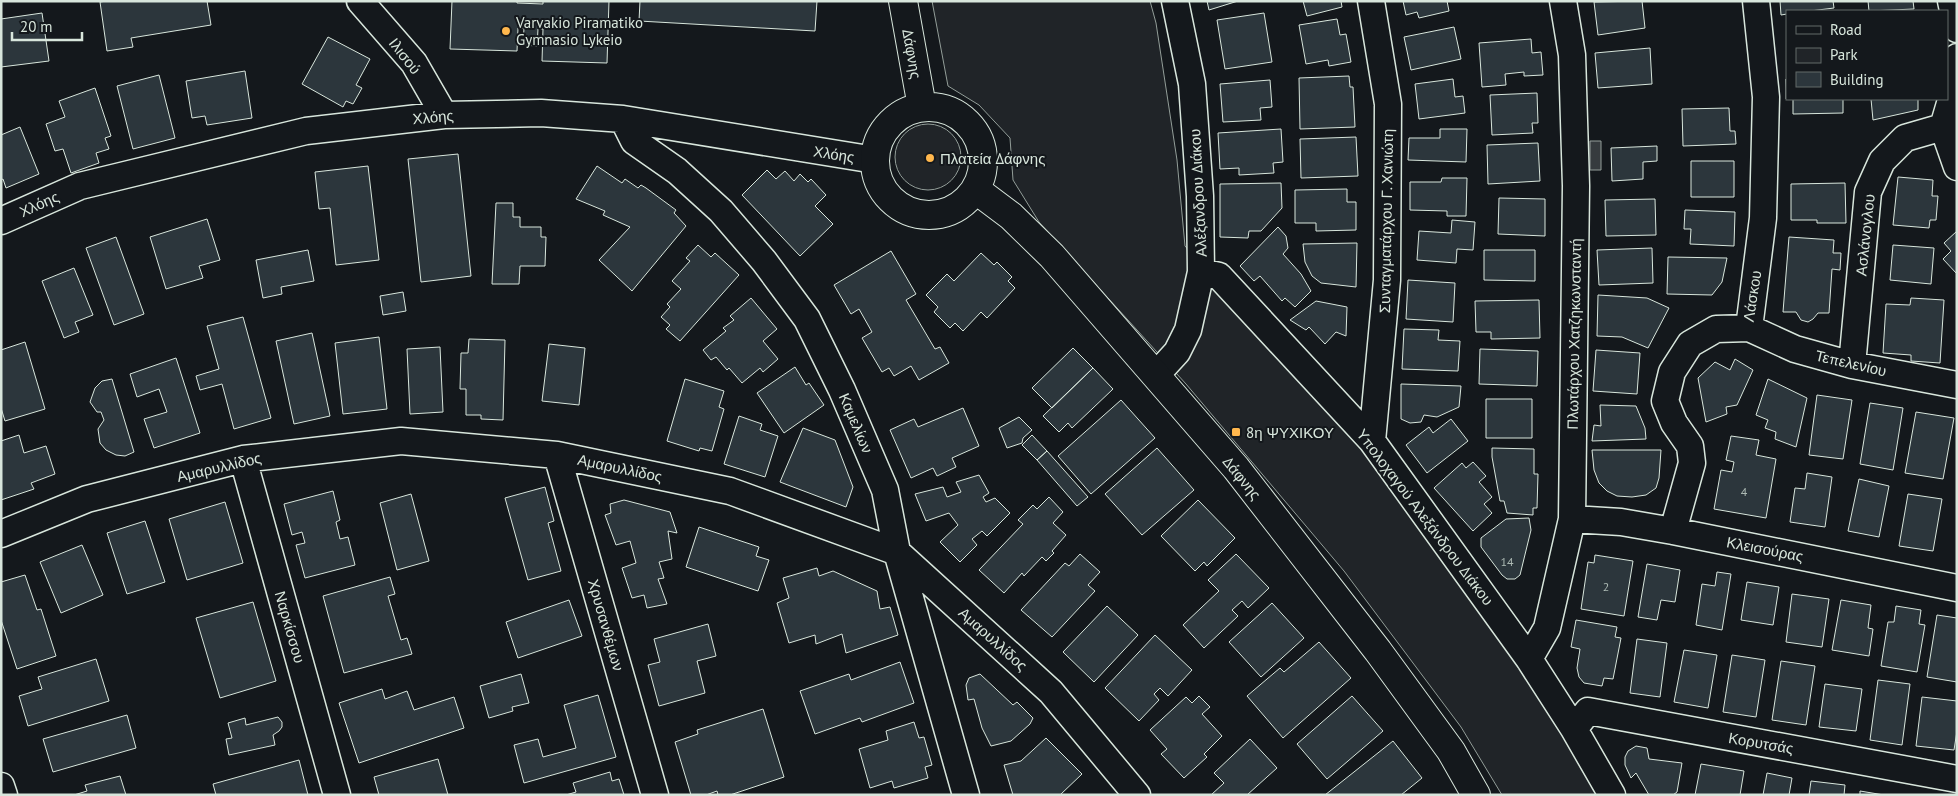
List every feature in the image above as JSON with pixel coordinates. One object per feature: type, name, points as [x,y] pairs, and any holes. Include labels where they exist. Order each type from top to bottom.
[{"type":"main road","name":"Δάφνης","points":[[903,1],[922,107]]},
{"type":"main road","points":[[922,107],[939,108],[956,113],[969,124],[979,139],[983,156],[982,173],[975,189],[964,202],[948,211],[931,215],[914,213],[898,205],[886,193],[878,178],[875,160],[878,141],[888,125],[904,113],[922,107]]},
{"type":"main road","name":"Δάφνης","points":[[975,189],[1011,216],[1052,256],[1236,468],[1378,651],[1451,751],[1476,795]]},
{"type":"street","name":"Ιλισού","points":[[360,1],[414,63],[444,115]]},
{"type":"street","name":"Αλέξανδρου Διάκου","points":[[1156,375],[1178,352],[1188,330],[1201,272],[1200,196],[1192,84],[1175,1]]},
{"type":"street","name":"Συνταγματάρχου Γ. Χανιώτη","points":[[1371,1],[1388,104],[1387,280],[1372,441]]},
{"type":"street","name":"Πλωτάρχου Χατζηκωνσταντή","points":[[1529,659],[1547,628],[1572,519],[1576,186],[1572,55],[1563,1]]},
{"type":"street","name":"Λάσκου","points":[[1672,531],[1692,463],[1690,446],[1674,423],[1665,401],[1672,372],[1690,344],[1716,329],[1749,328],[1763,218],[1766,97],[1756,1]]},
{"type":"street","points":[[1951,1],[1957,29]]},
{"type":"street","points":[[1957,58],[1951,100],[1943,128],[1957,167]]},
{"type":"street","name":"Χλόης","points":[[1,221],[80,186],[288,136],[306,132],[444,115],[541,113],[623,120],[875,160]]},
{"type":"street","name":"Καμελίων","points":[[623,120],[634,141],[677,171],[721,211],[764,261],[807,319],[842,390],[885,490],[897,552],[966,795]]},
{"type":"street","name":"Ασλάνογλου","points":[[1852,365],[1868,192],[1882,161],[1905,138],[1943,128]]},
{"type":"street","name":"Υπολοχαγού Αλεξάνδρου Διάκου","points":[[1201,272],[1219,276],[1372,441],[1529,659],[1574,729],[1612,795]]},
{"type":"street","name":"Τεπελενίου","points":[[1749,328],[1795,349],[1852,365],[1957,385]]},
{"type":"street","name":"Αμαρυλλίδος","points":[[1,534],[87,499],[243,459],[401,441],[557,455],[730,491],[897,552],[1050,692],[1137,795]]},
{"type":"street","name":"Χρυσανθέμων","points":[[557,455],[655,795]]},
{"type":"street","name":"Ναρκίσσου","points":[[243,459],[337,795]]},
{"type":"street","name":"Κλεισούρας","points":[[1572,519],[1621,522],[1672,531],[1957,588]]},
{"type":"street","name":"Κορυτσάς","points":[[1574,729],[1588,711],[1957,779]]},
{"type":"street","points":[[1,786],[4,795]]},
{"type":"green space","points":[[932,1],[1150,1],[1156,23],[1177,160],[1185,246],[1368,454],[1522,670],[1603,795],[1502,795],[1461,727],[1344,571],[1186,384],[1039,222],[1013,180],[1010,138],[979,105],[948,86]]},
{"type":"green space","points":[[928,124],[941,127],[951,134],[958,144],[961,157],[958,170],[951,180],[941,187],[928,190],[915,187],[905,180],[898,170],[895,157],[898,144],[905,134],[915,127]]},
{"type":"shaded area","points":[[1590,141],[1601,141],[1601,170],[1590,170]]},
{"type":"building","points":[[207,1],[211,25],[131,38],[133,47],[107,51],[100,2]]},
{"type":"building","points":[[452,1],[517,1],[517,3],[543,4],[543,1],[609,1],[607,63],[542,61],[543,29],[538,29],[537,46],[523,45],[524,28],[518,28],[517,51],[450,49]]},
{"type":"building","points":[[640,1],[817,1],[815,31],[639,21]]},
{"type":"building","points":[[1207,1],[1238,1],[1209,10]]},
{"type":"building","points":[[1303,1],[1341,1],[1342,7],[1307,16]]},
{"type":"building","points":[[1403,1],[1447,1],[1449,11],[1419,18],[1417,12],[1406,15]]},
{"type":"building","points":[[1642,1],[1645,28],[1598,35],[1594,2]]},
{"type":"building","points":[[1780,1],[1833,1],[1834,8],[1786,10],[1786,14],[1781,15]]},
{"type":"building","points":[[1868,1],[1913,1],[1914,9],[1892,10],[1869,10]]},
{"type":"building","points":[[42,13],[49,61],[1,67],[1,19]]},
{"type":"building","points":[[1264,13],[1272,62],[1225,69],[1217,20]]},
{"type":"building","points":[[1337,19],[1340,35],[1346,34],[1351,62],[1329,66],[1328,60],[1306,64],[1299,25]]},
{"type":"building","points":[[1454,27],[1461,59],[1411,70],[1404,37]]},
{"type":"building","points":[[328,37],[370,59],[356,85],[362,88],[353,104],[346,101],[343,107],[302,84]]},
{"type":"building","points":[[1531,39],[1532,53],[1541,52],[1543,75],[1524,76],[1524,72],[1505,74],[1506,85],[1482,87],[1479,43]]},
{"type":"building","points":[[1650,48],[1652,84],[1598,88],[1595,53]]},
{"type":"building","points":[[245,71],[252,118],[207,125],[205,116],[192,118],[186,81]]},
{"type":"building","points":[[159,75],[175,138],[133,149],[117,86]]},
{"type":"building","points":[[1349,76],[1350,87],[1353,87],[1355,127],[1300,129],[1299,78]]},
{"type":"building","points":[[1453,79],[1455,97],[1463,96],[1465,113],[1419,119],[1415,84]]},
{"type":"building","points":[[1270,80],[1272,107],[1260,108],[1261,120],[1223,122],[1220,84]]},
{"type":"building","points":[[95,88],[111,136],[105,138],[109,149],[96,153],[99,163],[71,173],[63,149],[55,151],[46,124],[65,117],[59,101]]},
{"type":"building","points":[[1537,93],[1538,123],[1532,123],[1533,133],[1492,135],[1490,95]]},
{"type":"building","points":[[1793,100],[1843,100],[1843,113],[1793,114]]},
{"type":"building","points":[[1871,100],[1918,100],[1918,110],[1873,120]]},
{"type":"building","points":[[1729,108],[1730,131],[1735,131],[1736,144],[1683,146],[1682,109]]},
{"type":"building","points":[[20,127],[39,174],[6,188],[3,179],[1,180],[1,135]]},
{"type":"building","points":[[1281,129],[1283,162],[1273,163],[1274,173],[1239,175],[1239,168],[1220,169],[1218,133]]},
{"type":"building","points":[[1440,129],[1467,129],[1466,162],[1408,160],[1409,138],[1440,138]]},
{"type":"building","points":[[1356,137],[1358,176],[1301,178],[1300,139]]},
{"type":"building","points":[[1538,143],[1540,181],[1488,184],[1487,145]]},
{"type":"building","points":[[1657,146],[1657,161],[1643,162],[1643,179],[1612,181],[1611,148]]},
{"type":"building","points":[[458,154],[471,276],[421,282],[408,159]]},
{"type":"building","points":[[1691,161],[1734,161],[1734,197],[1691,197]]},
{"type":"building","points":[[368,166],[379,260],[336,265],[330,208],[319,209],[315,172]]},
{"type":"building","points":[[597,166],[622,183],[625,179],[638,188],[641,185],[646,188],[676,210],[674,213],[686,226],[632,291],[599,260],[630,227],[603,215],[605,211],[576,199]]},
{"type":"building","points":[[767,170],[776,179],[785,171],[794,181],[800,174],[808,182],[811,179],[826,195],[815,206],[833,224],[800,256],[742,195]]},
{"type":"building","points":[[1898,177],[1933,180],[1932,196],[1938,196],[1936,220],[1930,220],[1929,228],[1893,225]]},
{"type":"building","points":[[1442,178],[1467,178],[1466,216],[1447,216],[1447,211],[1410,210],[1410,182],[1441,182]]},
{"type":"building","points":[[1281,183],[1282,208],[1261,231],[1249,231],[1248,238],[1220,237],[1220,184]]},
{"type":"building","points":[[1845,183],[1846,223],[1817,223],[1817,220],[1791,220],[1791,184]]},
{"type":"building","points":[[1347,189],[1347,202],[1356,202],[1356,230],[1316,231],[1316,223],[1295,223],[1295,190]]},
{"type":"building","points":[[1499,198],[1545,199],[1545,236],[1498,234]]},
{"type":"building","points":[[1655,199],[1656,235],[1606,236],[1605,200]]},
{"type":"building","points":[[496,203],[513,203],[513,217],[520,217],[520,227],[541,227],[541,237],[546,237],[545,266],[520,266],[519,284],[492,284]]},
{"type":"building","points":[[1685,210],[1735,212],[1734,246],[1690,244],[1691,229],[1684,229]]},
{"type":"building","points":[[207,219],[220,260],[199,266],[203,278],[166,289],[150,237]]},
{"type":"building","points":[[1452,220],[1475,222],[1473,250],[1457,249],[1456,263],[1417,260],[1419,231],[1451,233]]},
{"type":"building","points":[[1278,227],[1286,236],[1288,248],[1283,254],[1301,274],[1311,291],[1295,307],[1285,298],[1282,301],[1260,276],[1254,281],[1240,266]]},
{"type":"building","points":[[1957,231],[1957,274],[1943,259],[1951,251],[1944,243]]},
{"type":"building","points":[[116,237],[144,314],[114,325],[86,248]]},
{"type":"building","points":[[1789,237],[1834,240],[1833,253],[1841,253],[1840,270],[1832,269],[1829,313],[1818,313],[1808,322],[1801,320],[1796,312],[1783,312]]},
{"type":"building","points":[[1357,243],[1356,287],[1321,283],[1312,276],[1305,262],[1303,244]]},
{"type":"building","points":[[698,245],[711,257],[715,253],[739,275],[680,341],[666,329],[670,325],[661,317],[670,307],[667,304],[681,289],[672,281],[690,261],[686,258]]},
{"type":"building","points":[[1893,245],[1934,248],[1931,284],[1890,280]]},
{"type":"building","points":[[1652,248],[1653,283],[1599,285],[1597,250]]},
{"type":"building","points":[[308,250],[314,281],[281,287],[282,294],[263,298],[256,260]]},
{"type":"building","points":[[1484,250],[1535,250],[1535,281],[1484,280]]},
{"type":"building","points":[[891,251],[916,294],[906,300],[935,349],[940,347],[949,363],[919,380],[911,366],[894,376],[889,368],[882,372],[862,338],[872,332],[859,309],[851,314],[834,285]]},
{"type":"building","points":[[981,253],[994,265],[997,262],[1012,277],[1008,281],[1015,288],[987,318],[981,312],[963,331],[955,323],[950,328],[934,312],[938,307],[926,295],[947,274],[954,281]]},
{"type":"building","points":[[1668,257],[1727,258],[1722,282],[1712,295],[1667,294]]},
{"type":"building","points":[[74,268],[93,315],[75,322],[79,332],[64,338],[42,281]]},
{"type":"building","points":[[1408,280],[1455,283],[1453,322],[1406,319]]},
{"type":"building","points":[[403,292],[406,311],[383,315],[380,296]]},
{"type":"building","points":[[1598,295],[1647,298],[1669,308],[1648,348],[1622,337],[1597,336]]},
{"type":"building","points":[[751,298],[777,329],[763,341],[778,359],[763,372],[760,368],[742,383],[716,357],[711,360],[703,350],[726,331],[723,328],[734,320],[730,316]]},
{"type":"building","points":[[1911,298],[1944,300],[1940,363],[1911,361],[1911,355],[1883,353],[1886,304],[1910,305]]},
{"type":"building","points":[[1539,300],[1540,338],[1491,339],[1491,332],[1476,332],[1475,301]]},
{"type":"building","points":[[1316,301],[1347,307],[1346,336],[1336,332],[1325,344],[1309,327],[1306,330],[1290,320]]},
{"type":"building","points":[[243,317],[271,418],[234,429],[222,384],[200,390],[196,376],[219,369],[207,326]]},
{"type":"building","points":[[1404,329],[1439,330],[1438,340],[1460,341],[1458,371],[1402,369]]},
{"type":"building","points":[[312,333],[330,416],[294,424],[276,341]]},
{"type":"building","points":[[379,337],[387,409],[343,414],[335,343]]},
{"type":"building","points":[[469,339],[505,340],[503,420],[481,419],[481,415],[466,415],[466,389],[460,389],[461,353],[468,353]]},
{"type":"building","points":[[25,342],[45,409],[5,421],[1,408],[1,350]]},
{"type":"building","points":[[549,344],[585,348],[579,405],[542,401]]},
{"type":"building","points":[[440,347],[443,412],[410,414],[407,349]]},
{"type":"building","points":[[1073,348],[1093,368],[1052,408],[1032,388]]},
{"type":"building","points":[[1480,349],[1538,351],[1537,386],[1479,384]]},
{"type":"building","points":[[1596,350],[1640,353],[1637,394],[1593,391]]},
{"type":"building","points":[[176,358],[200,433],[154,448],[144,419],[167,412],[159,389],[137,397],[130,374]]},
{"type":"building","points":[[1735,359],[1753,370],[1737,405],[1726,407],[1727,414],[1706,422],[1698,378],[1715,362],[1730,370]]},
{"type":"building","points":[[795,367],[806,385],[809,383],[824,405],[784,433],[757,393]]},
{"type":"building","points":[[1093,368],[1113,389],[1072,428],[1068,423],[1059,432],[1043,416]]},
{"type":"building","points":[[112,379],[134,452],[125,456],[116,455],[106,450],[100,443],[98,429],[104,420],[101,412],[97,412],[90,402],[95,388],[102,381]]},
{"type":"building","points":[[685,379],[724,391],[719,407],[724,409],[712,451],[700,448],[699,451],[667,441]]},
{"type":"building","points":[[1768,379],[1807,398],[1796,447],[1775,439],[1776,432],[1765,428],[1768,420],[1756,415]]},
{"type":"building","points":[[1401,384],[1461,386],[1459,407],[1437,417],[1424,415],[1421,422],[1410,423],[1401,419]]},
{"type":"building","points":[[1817,395],[1852,400],[1843,459],[1809,455]]},
{"type":"building","points":[[1486,399],[1532,399],[1532,438],[1486,438]]},
{"type":"building","points":[[1121,400],[1155,438],[1091,494],[1058,456]]},
{"type":"building","points":[[1870,403],[1903,408],[1893,470],[1860,464]]},
{"type":"building","points":[[1600,405],[1636,406],[1645,428],[1646,439],[1592,441],[1594,425],[1601,426]]},
{"type":"building","points":[[963,408],[979,446],[952,458],[956,467],[937,476],[933,468],[911,478],[890,430],[914,419],[918,427]]},
{"type":"building","points":[[1916,412],[1954,418],[1943,479],[1905,473]]},
{"type":"building","points":[[739,416],[762,424],[760,430],[778,436],[765,477],[724,464]]},
{"type":"building","points":[[1019,417],[1032,430],[1023,438],[1022,443],[1007,448],[999,428]]},
{"type":"building","points":[[1451,419],[1468,441],[1427,473],[1406,445],[1429,427],[1433,433]]},
{"type":"building","points":[[803,428],[835,440],[853,487],[846,507],[780,482]]},
{"type":"building","points":[[19,435],[24,453],[46,446],[55,474],[31,483],[34,489],[1,500],[1,441]]},
{"type":"building","points":[[1032,435],[1047,451],[1037,460],[1022,445]]},
{"type":"building","points":[[1731,436],[1759,440],[1756,455],[1776,459],[1766,518],[1714,509],[1721,470],[1732,472],[1734,462],[1726,460]]},
{"type":"building","points":[[1157,448],[1194,490],[1142,535],[1105,494]]},
{"type":"building","points":[[1492,448],[1534,449],[1534,474],[1538,474],[1537,508],[1533,508],[1533,515],[1507,513],[1504,501],[1500,501]]},
{"type":"building","points":[[1592,450],[1661,450],[1659,478],[1656,488],[1646,495],[1632,497],[1617,496],[1607,491],[1599,483],[1594,470]]},
{"type":"building","points":[[1047,451],[1088,497],[1077,506],[1037,460]]},
{"type":"building","points":[[1473,462],[1486,476],[1479,482],[1492,497],[1484,504],[1492,513],[1473,531],[1434,488],[1462,463],[1466,468]]},
{"type":"building","points":[[1807,473],[1832,477],[1825,527],[1790,522],[1795,488],[1805,489]]},
{"type":"building","points":[[979,475],[989,493],[983,497],[986,502],[995,498],[1010,513],[987,536],[982,531],[972,539],[977,545],[960,562],[940,542],[958,525],[949,513],[926,521],[915,494],[943,487],[947,497],[961,492],[956,482]]},
{"type":"building","points":[[1859,479],[1889,486],[1879,537],[1848,531]]},
{"type":"building","points":[[545,487],[554,521],[548,523],[561,571],[528,580],[505,498]]},
{"type":"building","points":[[333,491],[340,520],[336,522],[340,539],[348,537],[355,565],[305,578],[296,545],[305,543],[302,532],[292,535],[284,504]]},
{"type":"building","points":[[411,494],[429,561],[397,570],[380,503]]},
{"type":"building","points":[[1908,494],[1942,499],[1933,551],[1899,546]]},
{"type":"building","points":[[1049,497],[1063,512],[1053,523],[1066,535],[1046,561],[1042,557],[1024,576],[1022,573],[1004,593],[979,570],[1023,524],[1018,520],[1033,505],[1037,509]]},
{"type":"building","points":[[624,500],[670,512],[677,533],[668,531],[672,559],[659,562],[664,578],[658,579],[667,604],[647,608],[644,595],[632,598],[622,568],[636,563],[630,541],[616,545],[605,515],[611,513],[610,504]]},
{"type":"building","points":[[1198,500],[1235,538],[1207,566],[1204,562],[1195,571],[1161,536]]},
{"type":"building","points":[[225,502],[243,563],[187,580],[169,519]]},
{"type":"building","points":[[1529,518],[1531,530],[1520,575],[1515,579],[1507,579],[1481,547],[1481,538],[1506,519]]},
{"type":"building","points":[[145,521],[165,582],[127,594],[107,533]]},
{"type":"building","points":[[699,527],[759,547],[756,556],[769,560],[758,591],[686,567]]},
{"type":"building","points":[[82,545],[103,595],[61,613],[40,562]]},
{"type":"building","points":[[1080,554],[1100,572],[1088,585],[1095,591],[1052,637],[1021,610],[1065,563],[1069,566]]},
{"type":"building","points":[[1236,554],[1269,588],[1248,608],[1242,601],[1232,610],[1238,616],[1204,648],[1183,625],[1219,591],[1208,580]]},
{"type":"building","points":[[1595,555],[1633,561],[1624,616],[1581,609],[1588,562],[1594,563]]},
{"type":"building","points":[[1647,564],[1680,570],[1675,602],[1661,600],[1657,620],[1638,617]]},
{"type":"building","points":[[817,568],[819,576],[833,571],[877,591],[880,609],[890,607],[898,635],[846,653],[842,634],[816,644],[815,635],[789,643],[777,603],[789,598],[783,578]]},
{"type":"building","points":[[1717,572],[1731,574],[1722,630],[1696,625],[1702,584],[1715,586]]},
{"type":"building","points":[[25,575],[37,610],[41,609],[56,656],[17,669],[1,620],[1,582]]},
{"type":"building","points":[[390,577],[395,594],[388,596],[401,640],[407,638],[412,654],[344,673],[323,596]]},
{"type":"building","points":[[1747,582],[1779,587],[1773,625],[1741,620]]},
{"type":"building","points":[[1792,594],[1829,599],[1822,647],[1786,642]]},
{"type":"building","points":[[569,600],[582,636],[518,658],[506,622]]},
{"type":"building","points":[[1841,600],[1871,605],[1868,628],[1873,629],[1869,656],[1832,650]]},
{"type":"building","points":[[253,602],[276,681],[220,698],[196,618]]},
{"type":"building","points":[[1272,603],[1304,638],[1261,677],[1229,642]]},
{"type":"building","points":[[1107,606],[1138,635],[1094,682],[1063,652]]},
{"type":"building","points":[[1896,606],[1921,610],[1919,624],[1925,625],[1917,672],[1881,666],[1888,622],[1894,622]]},
{"type":"building","points":[[1937,615],[1957,618],[1957,682],[1927,677]]},
{"type":"building","points":[[1576,620],[1617,627],[1615,637],[1621,638],[1613,679],[1604,678],[1602,686],[1584,683],[1579,677],[1577,668],[1580,649],[1571,647]]},
{"type":"building","points":[[708,624],[716,656],[697,661],[705,693],[659,706],[648,665],[660,662],[654,639]]},
{"type":"building","points":[[1155,635],[1192,670],[1168,696],[1160,688],[1154,694],[1159,700],[1139,721],[1105,688]]},
{"type":"building","points":[[1637,639],[1667,643],[1660,697],[1630,693]]},
{"type":"building","points":[[1319,642],[1351,678],[1283,738],[1247,696],[1280,668],[1284,672]]},
{"type":"building","points":[[1684,650],[1717,655],[1708,708],[1674,702]]},
{"type":"building","points":[[1732,655],[1765,660],[1756,717],[1723,712]]},
{"type":"building","points":[[96,659],[109,701],[28,726],[19,696],[42,689],[38,677]]},
{"type":"building","points":[[1781,661],[1815,666],[1806,725],[1772,720]]},
{"type":"building","points":[[900,662],[914,703],[862,722],[860,718],[815,734],[800,691],[849,674],[851,680]]},
{"type":"building","points":[[521,674],[529,703],[512,707],[513,711],[489,718],[480,686]]},
{"type":"building","points":[[980,674],[1013,705],[1017,702],[1033,718],[1030,724],[1011,741],[991,746],[982,728],[974,699],[968,700],[966,685],[969,678]]},
{"type":"building","points":[[1878,680],[1910,684],[1902,745],[1870,740]]},
{"type":"building","points":[[1825,684],[1862,689],[1856,731],[1819,727]]},
{"type":"building","points":[[382,689],[385,699],[407,691],[414,710],[454,697],[464,728],[359,763],[339,703]]},
{"type":"building","points":[[598,695],[616,757],[524,783],[514,745],[538,739],[543,757],[576,748],[564,705]]},
{"type":"building","points":[[1199,696],[1210,707],[1202,714],[1222,736],[1204,754],[1207,757],[1184,778],[1161,754],[1167,749],[1150,730],[1186,697],[1192,703]]},
{"type":"building","points":[[1352,696],[1383,731],[1327,779],[1297,744]]},
{"type":"building","points":[[1922,697],[1957,701],[1957,731],[1954,750],[1916,746]]},
{"type":"building","points":[[763,709],[784,777],[730,795],[718,795],[717,791],[706,795],[691,795],[675,742],[698,734],[697,730]]},
{"type":"building","points":[[127,715],[136,748],[53,772],[43,739]]},
{"type":"building","points":[[278,717],[282,722],[282,727],[273,735],[275,745],[229,755],[226,739],[232,738],[228,723],[245,718],[246,725]]},
{"type":"building","points":[[914,722],[919,738],[924,737],[932,765],[925,767],[928,778],[894,788],[892,781],[870,788],[859,749],[888,740],[886,731]]},
{"type":"building","points":[[1046,738],[1082,774],[1060,795],[1013,795],[1004,765],[1021,761]]},
{"type":"building","points":[[1250,739],[1277,768],[1247,795],[1211,795],[1224,783],[1214,773]]},
{"type":"building","points":[[1393,741],[1422,778],[1401,795],[1325,795]]},
{"type":"building","points":[[1636,746],[1647,748],[1649,759],[1682,763],[1677,792],[1673,795],[1649,795],[1636,773],[1631,778],[1625,765],[1625,757],[1628,751]]},
{"type":"building","points":[[438,759],[448,795],[379,795],[374,777]]},
{"type":"building","points":[[299,760],[308,795],[216,795],[213,784]]},
{"type":"building","points":[[1701,764],[1744,771],[1740,795],[1695,795]]},
{"type":"building","points":[[610,772],[612,781],[619,779],[624,795],[566,795],[576,792],[573,783]]},
{"type":"building","points":[[1767,773],[1792,778],[1789,795],[1763,795]]},
{"type":"building","points":[[120,776],[126,795],[74,795],[87,791],[85,785]]},
{"type":"building","points":[[1811,781],[1845,785],[1844,795],[1809,795]]},
{"type":"building","points":[[1860,791],[1884,795],[1860,795]]},
{"type":"place","name":"Varvakio Piramatiko Gymnasio Lykeio","points":[[506,31]]},
{"type":"place","name":"Πλατεία Δάφνης","points":[[930,158]]},
{"type":"place","name":"8η ΨΥΧΙΚΟΥ","points":[[1236,432]]}]
